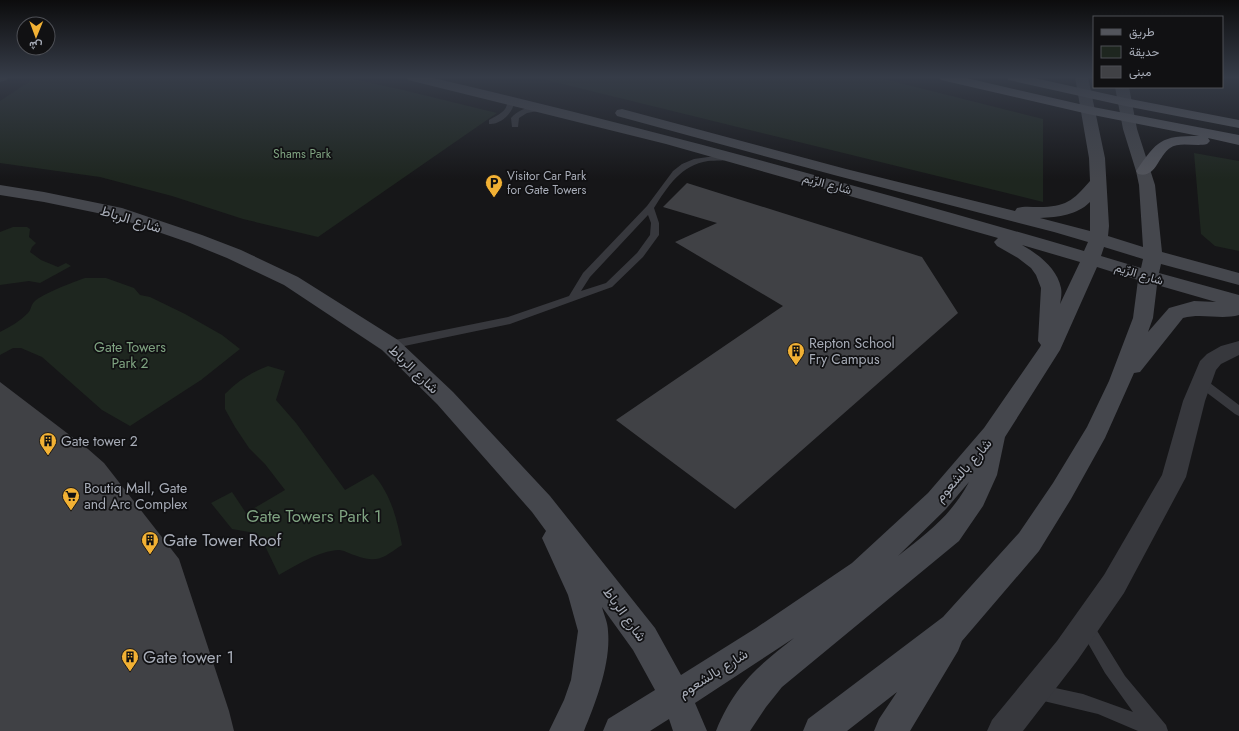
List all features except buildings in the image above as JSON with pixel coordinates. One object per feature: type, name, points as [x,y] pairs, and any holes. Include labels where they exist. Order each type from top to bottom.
[{"type":"main road","name":"شارع الرِّيم","points":[[556,111],[728,157],[931,203],[1094,249],[1153,256],[1239,279]]},
{"type":"main road","name":"شارع الرِّيم","points":[[617,111],[699,132],[840,172],[931,203]]},
{"type":"main road","name":"شارع بالشعوم","points":[[620,731],[767,639],[862,572],[937,501],[993,435],[1049,350],[1094,249],[1100,226],[1099,181],[1097,158],[1088,111]]},
{"type":"main road","points":[[891,731],[954,628],[1028,542],[1062,491],[1097,431],[1120,381],[1143,318],[1148,277],[1153,256],[1147,185],[1126,111]]},
{"type":"main road","points":[[1130,111],[1239,141]]},
{"type":"main road","points":[[1176,111],[1239,124]]},
{"type":"main road","points":[[1144,171],[1164,145],[1176,141],[1239,141]]},
{"type":"main road","points":[[931,203],[1036,213],[1071,208],[1081,202],[1099,181]]},
{"type":"main road","name":"شارع الرباط","points":[[0,190],[116,212],[196,239],[234,254],[292,281],[390,345],[445,398],[541,504],[644,639],[676,696],[690,731]]},
{"type":"main road","points":[[931,203],[1006,243],[1025,254],[1038,264],[1045,274],[1051,288],[1049,350]]},
{"type":"main road","points":[[0,204],[73,215],[93,215],[116,212]]},
{"type":"main road","name":"شارع الرِّيم","points":[[1094,249],[1148,277],[1239,302]]},
{"type":"main road","points":[[1120,381],[1176,312],[1194,308],[1239,311]]},
{"type":"main road","points":[[733,731],[744,709],[757,691],[771,676],[950,532],[962,517],[981,485],[989,463],[993,435]]},
{"type":"main road","points":[[541,504],[583,598],[593,630],[590,665],[584,692],[576,713],[566,731]]},
{"type":"main road","points":[[820,731],[954,628]]},
{"type":"street","points":[[1003,731],[1067,650],[1114,584],[1174,477],[1194,402],[1207,366],[1214,359],[1228,351],[1239,348]]},
{"type":"lane","points":[[492,122],[510,111]]},
{"type":"lane","points":[[515,125],[515,118],[522,112],[527,111]]},
{"type":"lane","points":[[572,299],[586,275],[650,208],[657,196],[681,169],[700,160],[728,157]]},
{"type":"lane","points":[[390,345],[510,320],[609,285],[640,255],[654,235],[655,223],[650,208]]},
{"type":"lane","points":[[1202,383],[1238,410]]},
{"type":"lane","points":[[1086,624],[1099,651],[1122,686],[1160,731]]},
{"type":"lane","points":[[1034,692],[1066,696],[1110,709],[1132,718],[1155,731]]},
{"type":"green space","name":"Shams Park","points":[[0,111],[489,111],[497,113],[318,237],[243,219],[172,196],[100,177],[0,163]]},
{"type":"green space","points":[[673,111],[1012,111],[1043,119],[1043,202]]},
{"type":"green space","points":[[1194,153],[1239,161],[1239,251],[1215,246],[1201,234]]},
{"type":"green space","points":[[13,227],[27,227],[30,229],[29,237],[36,243],[30,252],[41,260],[58,267],[66,263],[71,266],[40,283],[29,281],[0,285],[0,232]]},
{"type":"green space","name":"Gate Towers Park 2","points":[[85,278],[106,278],[134,288],[140,295],[150,297],[185,314],[222,335],[240,349],[201,380],[130,426],[102,410],[42,357],[21,348],[13,348],[0,355],[0,332],[15,324],[25,316],[29,312],[33,303],[43,295]]},
{"type":"green space","name":"Gate Towers Park 1","points":[[268,366],[285,371],[276,400],[296,423],[345,490],[373,474],[379,482],[389,498],[398,526],[402,545],[385,556],[375,559],[362,558],[341,550],[331,551],[308,559],[279,575],[266,548],[249,532],[232,529],[211,503],[232,492],[246,513],[285,490],[265,464],[249,448],[225,409],[225,394],[245,378]]},
{"type":"place","name":"Visitor Car Park for Gate Towers","points":[[494,198]]},
{"type":"place","name":"Repton School Fry Campus","points":[[796,366]]},
{"type":"place","name":"Gate tower 2","points":[[48,456]]},
{"type":"place","name":"Boutiq Mall, Gate and Arc Complex","points":[[71,511]]},
{"type":"place","name":"Gate Tower Roof","points":[[150,555]]},
{"type":"place","name":"Gate tower 1","points":[[130,672]]}]
